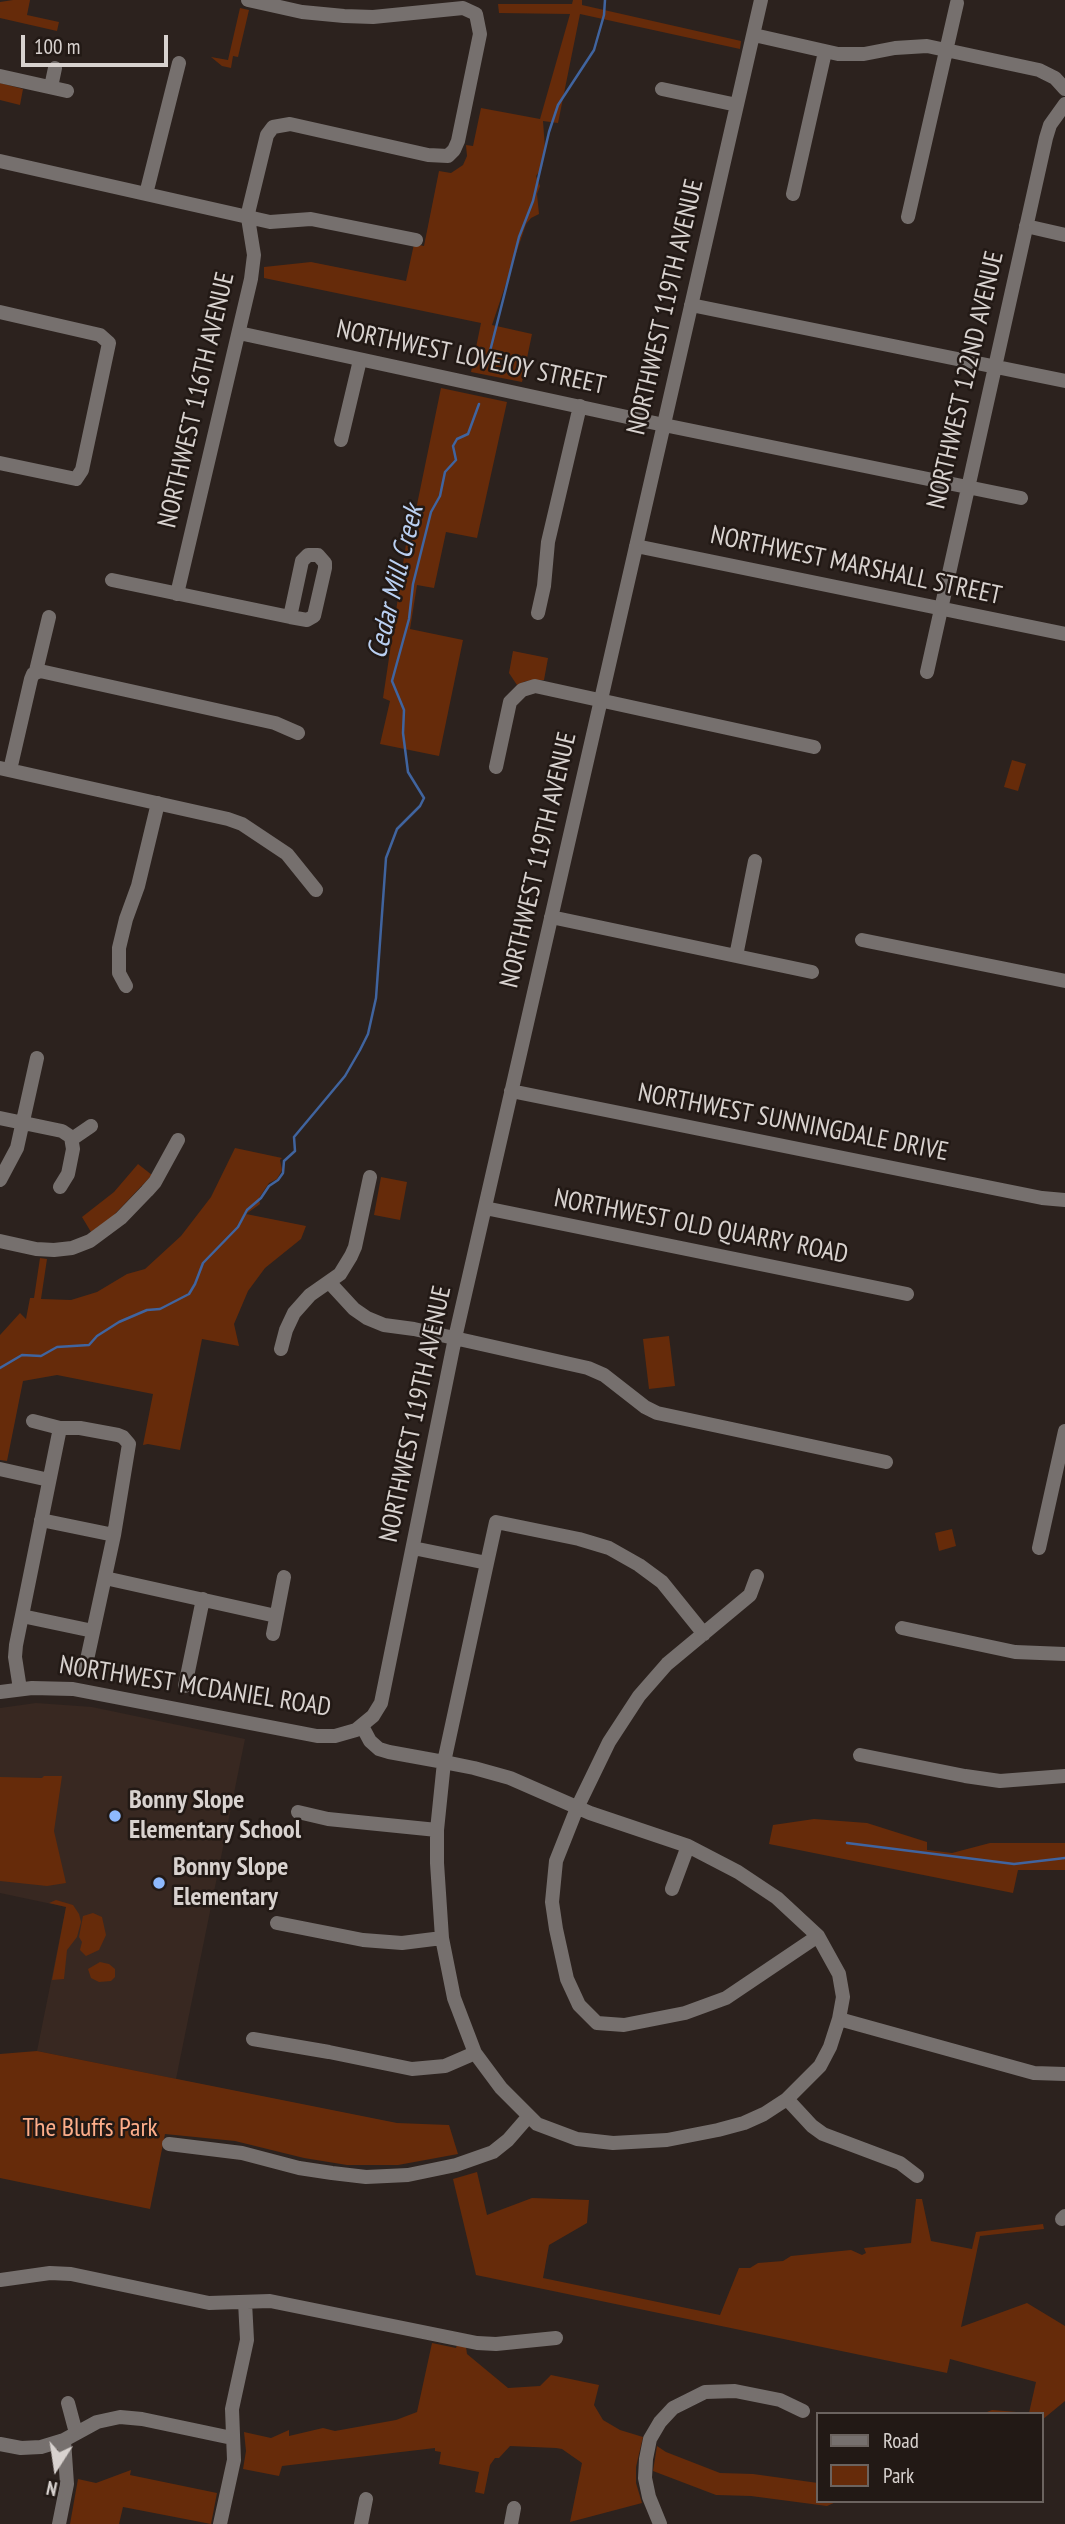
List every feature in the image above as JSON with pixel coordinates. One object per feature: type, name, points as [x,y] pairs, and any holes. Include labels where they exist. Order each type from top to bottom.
[{"type":"street","name":"NORTHWEST 116TH AVENUE","points":[[177,594],[251,279],[254,255],[248,218],[265,145],[272,127],[290,124],[428,155],[448,156],[458,141],[480,34],[476,14],[457,7],[396,15],[344,16],[302,12],[248,0]]},
{"type":"street","name":"NORTHWEST 119TH AVENUE","points":[[362,1726],[378,1708],[386,1687],[455,1338],[761,0]]},
{"type":"street","points":[[908,217],[957,3]]},
{"type":"street","points":[[754,35],[825,52],[864,54],[915,46],[946,50],[1039,70],[1055,78],[1065,89]]},
{"type":"street","points":[[793,194],[825,52]]},
{"type":"street","points":[[146,194],[179,64]]},
{"type":"street","points":[[51,87],[55,68]]},
{"type":"street","points":[[0,76],[67,91]]},
{"type":"street","points":[[662,89],[737,105]]},
{"type":"street","name":"NORTHWEST 122ND AVENUE","points":[[926,672],[1045,138],[1054,118],[1065,104]]},
{"type":"street","points":[[0,161],[248,218],[270,222],[311,219],[416,240]]},
{"type":"street","points":[[1026,226],[1065,235]]},
{"type":"street","points":[[691,305],[1065,381]]},
{"type":"street","points":[[0,312],[100,335],[108,340],[82,470],[76,479],[0,463]]},
{"type":"street","name":"NORTHWEST LOVEJOY STREET","points":[[239,333],[664,425],[1021,498]]},
{"type":"street","points":[[341,440],[360,360]]},
{"type":"street","points":[[538,613],[544,586],[548,542],[580,406]]},
{"type":"street","name":"NORTHWEST MARSHALL STREET","points":[[636,546],[1065,634]]},
{"type":"street","points":[[112,580],[177,594],[290,617],[307,620],[314,615],[325,568],[323,558],[318,555],[309,555],[302,561],[290,617]]},
{"type":"street","points":[[49,617],[36,671],[31,679],[5,769],[242,824],[287,853],[316,890]]},
{"type":"street","points":[[36,671],[45,670],[275,723],[298,733]]},
{"type":"street","points":[[496,766],[510,702],[522,690],[541,687],[814,747]]},
{"type":"street","points":[[126,986],[119,973],[119,948],[138,886],[158,803]]},
{"type":"street","points":[[736,956],[755,860]]},
{"type":"street","points":[[551,917],[812,972]]},
{"type":"street","points":[[862,940],[1065,981]]},
{"type":"street","points":[[0,1180],[15,1153],[37,1058]]},
{"type":"street","name":"NORTHWEST SUNNINGDALE DRIVE","points":[[511,1091],[1042,1198],[1065,1200]]},
{"type":"street","points":[[0,1118],[62,1131],[72,1139],[73,1149],[68,1174],[60,1187]]},
{"type":"street","points":[[72,1139],[91,1126]]},
{"type":"street","points":[[0,1241],[54,1250],[72,1248],[90,1241],[121,1218],[155,1182],[178,1140]]},
{"type":"street","points":[[281,1349],[294,1313],[310,1296],[330,1283],[346,1264],[355,1247],[370,1177]]},
{"type":"street","name":"NORTHWEST OLD QUARRY ROAD","points":[[485,1208],[907,1294]]},
{"type":"street","points":[[330,1283],[354,1308],[377,1323],[588,1368],[604,1375],[645,1407],[657,1413],[886,1462]]},
{"type":"street","points":[[33,1422],[118,1435],[128,1440],[130,1450],[85,1669]]},
{"type":"street","points":[[20,1689],[15,1657],[60,1428]]},
{"type":"street","points":[[1039,1548],[1065,1432]]},
{"type":"street","points":[[0,1469],[49,1480]]},
{"type":"street","points":[[41,1520],[114,1535]]},
{"type":"street","name":"NORTHWEST MCDANIEL ROAD","points":[[0,1692],[20,1689],[82,1690],[317,1736],[344,1734],[362,1726],[370,1741],[379,1749],[444,1762],[510,1779],[577,1808],[688,1846],[715,1858],[757,1884],[796,1914],[818,1936],[839,1974],[842,1997],[839,2019],[830,2047],[820,2066],[787,2098],[764,2114],[718,2130],[667,2140],[631,2142],[577,2139],[551,2131],[528,2117],[500,2088],[475,2053],[454,1998],[442,1938],[437,1830],[444,1762],[496,1522],[579,1539],[609,1548],[639,1564],[662,1583],[704,1634]]},
{"type":"street","points":[[413,1548],[487,1563]]},
{"type":"street","points":[[757,1576],[750,1595],[667,1664],[639,1696],[609,1742],[577,1808],[556,1861],[552,1902],[567,1979],[579,2005],[597,2023],[639,2023],[685,2013],[726,1998],[818,1936]]},
{"type":"street","points":[[273,1634],[284,1577]]},
{"type":"street","points":[[105,1578],[276,1616]]},
{"type":"street","points":[[185,1686],[203,1599]]},
{"type":"street","points":[[22,1616],[93,1631]]},
{"type":"street","points":[[902,1628],[1015,1652],[1065,1654]]},
{"type":"street","points":[[860,1755],[1000,1781],[1065,1776]]},
{"type":"street","points":[[298,1812],[328,1819],[437,1830]]},
{"type":"street","points":[[672,1889],[688,1846]]},
{"type":"street","points":[[276,1923],[363,1940],[402,1943],[442,1938]]},
{"type":"street","points":[[839,2019],[1034,2073],[1065,2074]]},
{"type":"street","points":[[253,2039],[412,2069],[445,2066],[475,2053]]},
{"type":"street","points":[[787,2098],[812,2126],[823,2134],[900,2163],[917,2176]]},
{"type":"street","points":[[169,2144],[242,2153],[332,2174],[366,2177],[408,2175],[456,2165],[493,2152],[508,2140],[528,2117]]},
{"type":"street","points":[[0,2280],[50,2273],[71,2274],[209,2302],[270,2301],[488,2344],[556,2338]]},
{"type":"street","points":[[220,2524],[234,2460],[232,2409],[248,2332],[245,2302]]},
{"type":"street","points":[[660,2524],[647,2488],[646,2459],[650,2439],[673,2408],[705,2392],[736,2391],[780,2400],[803,2411]]},
{"type":"street","points":[[59,2524],[67,2484],[70,2437],[68,2403]]},
{"type":"street","points":[[0,2444],[31,2448],[70,2437],[97,2422],[120,2417],[232,2438]]},
{"type":"street","points":[[361,2524],[366,2499]]},
{"type":"street","points":[[511,2524],[514,2508]]},
{"type":"shaded area","name":"Bonny Slope Elementary School","points":[[36,1703],[92,1707],[245,1739],[176,2079],[37,2051],[66,1907],[0,1893],[0,1708]]},
{"type":"green space","points":[[30,0],[27,15],[59,22],[57,31],[0,18],[0,2]]},
{"type":"green space","points":[[573,0],[582,0],[582,5],[741,41],[740,49],[580,14],[558,123],[543,121],[545,148],[542,168],[536,176],[540,186],[537,194],[539,214],[526,224],[492,325],[532,334],[522,382],[471,372],[481,323],[264,278],[264,267],[311,262],[406,281],[414,244],[424,246],[439,171],[451,173],[463,165],[467,156],[466,145],[473,146],[481,108],[540,119],[570,14],[499,13],[498,4],[572,4]]},
{"type":"green space","points":[[240,8],[249,10],[238,57],[233,56],[231,68],[222,66],[211,57],[228,60]]},
{"type":"green space","points":[[0,83],[23,89],[20,105],[0,100]]},
{"type":"green space","points":[[441,388],[507,402],[477,538],[446,532],[434,588],[417,585],[410,629],[463,640],[439,756],[380,744],[390,701],[383,698],[409,524],[413,524]]},
{"type":"green space","points":[[513,651],[548,658],[544,680],[526,681],[517,685],[509,673]]},
{"type":"green space","points":[[1012,760],[1026,764],[1018,791],[1004,787]]},
{"type":"green space","points":[[235,1148],[282,1158],[282,1170],[277,1179],[269,1183],[259,1198],[260,1204],[246,1214],[306,1226],[301,1239],[265,1268],[248,1291],[234,1324],[239,1346],[202,1339],[180,1450],[143,1445],[153,1394],[57,1375],[23,1381],[7,1461],[0,1460],[0,1335],[20,1313],[26,1319],[30,1298],[34,1298],[40,1258],[47,1259],[41,1299],[71,1300],[97,1292],[127,1274],[145,1269],[181,1236],[211,1197]]},
{"type":"green space","points":[[138,1164],[152,1175],[111,1218],[91,1232],[82,1217],[114,1192]]},
{"type":"green space","points":[[381,1177],[407,1182],[400,1220],[374,1215]]},
{"type":"green space","points":[[669,1336],[675,1386],[649,1389],[643,1339]]},
{"type":"green space","points":[[952,1529],[956,1546],[939,1551],[935,1533]]},
{"type":"green space","points":[[62,1776],[54,1831],[66,1883],[47,1886],[0,1881],[0,1777]]},
{"type":"green space","points":[[814,1819],[867,1823],[927,1842],[927,1850],[952,1853],[990,1843],[1065,1843],[1065,1870],[1018,1870],[1013,1893],[769,1844],[773,1825]]},
{"type":"green space","points":[[56,1900],[73,1905],[81,1922],[77,1937],[67,1950],[64,1979],[52,1980],[66,1907],[49,1903]]},
{"type":"green space","points":[[93,1913],[102,1917],[106,1935],[99,1950],[86,1956],[80,1950],[82,1942],[79,1937],[83,1916]]},
{"type":"green space","points":[[100,1962],[115,1969],[115,1977],[111,1981],[99,1982],[91,1978],[88,1969]]},
{"type":"green space","name":"The Bluffs Park","points":[[37,2051],[397,2123],[449,2125],[458,2154],[398,2165],[347,2165],[304,2158],[235,2141],[165,2134],[150,2209],[0,2178],[0,2054]]},
{"type":"green space","points":[[477,2172],[487,2215],[532,2198],[589,2200],[587,2223],[549,2245],[543,2278],[720,2315],[739,2268],[783,2261],[791,2256],[851,2250],[862,2255],[866,2253],[864,2248],[911,2243],[916,2199],[922,2199],[931,2241],[972,2249],[976,2232],[1043,2224],[1044,2229],[980,2236],[961,2327],[1027,2303],[1065,2326],[1065,2401],[1044,2418],[1044,2412],[1029,2412],[1036,2382],[950,2359],[947,2373],[476,2275],[453,2179]]},
{"type":"green space","points":[[432,2343],[456,2348],[457,2345],[466,2347],[467,2354],[508,2388],[540,2386],[551,2375],[599,2385],[594,2405],[603,2420],[620,2430],[643,2437],[636,2467],[636,2483],[642,2503],[570,2522],[582,2463],[562,2449],[556,2448],[510,2446],[490,2465],[484,2494],[475,2492],[479,2472],[439,2464],[441,2452],[435,2451],[435,2448],[282,2466],[279,2476],[243,2469],[246,2451],[244,2432],[271,2438],[289,2430],[289,2436],[323,2428],[335,2431],[396,2420],[417,2412]]},
{"type":"green space","points":[[657,2446],[720,2473],[753,2474],[816,2483],[816,2503],[834,2503],[827,2506],[751,2496],[716,2495],[653,2471]]},
{"type":"green space","points":[[131,2470],[130,2475],[217,2493],[211,2524],[123,2507],[119,2524],[70,2524],[78,2479],[96,2483]]},
{"type":"waterway","name":"Cedar Mill Creek","points":[[487,363],[519,237],[533,201],[549,132],[558,105],[594,50],[604,15],[605,0]]},
{"type":"waterway","name":"Cedar Mill Creek","points":[[0,1368],[22,1355],[41,1356],[57,1347],[89,1345],[97,1336],[119,1322],[147,1310],[160,1309],[189,1294],[203,1263],[238,1227],[247,1210],[283,1173],[284,1161],[295,1151],[294,1137],[345,1076],[368,1034],[376,998],[386,858],[397,829],[420,806],[424,798],[408,772],[403,733],[404,710],[392,681],[409,619],[413,584],[431,512],[440,496],[445,472],[456,460],[453,446],[457,439],[468,434],[479,404]]},
{"type":"waterway","points":[[847,1843],[1014,1864],[1065,1858]]},
{"type":"place","name":"Bonny Slope Elementary School","points":[[115,1816]]},
{"type":"place","name":"Bonny Slope Elementary","points":[[159,1883]]}]
